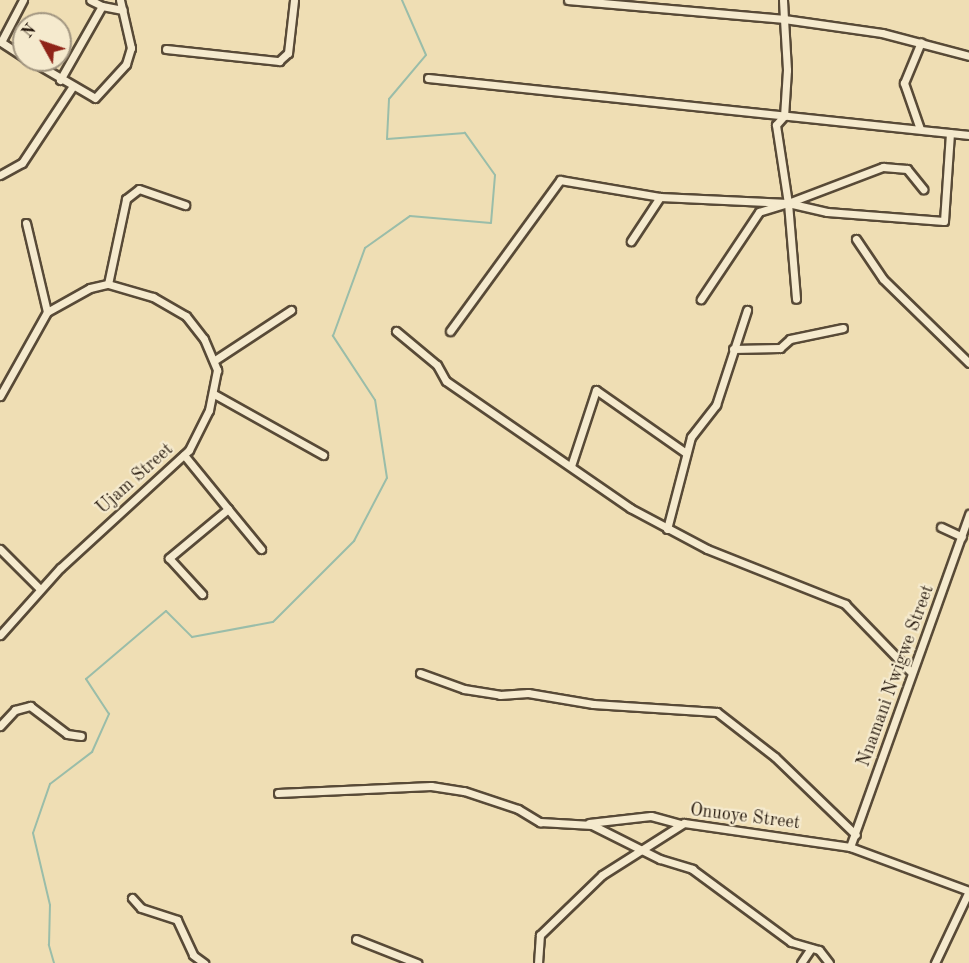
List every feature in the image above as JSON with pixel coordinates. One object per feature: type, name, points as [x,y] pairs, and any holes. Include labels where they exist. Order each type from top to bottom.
[{"type":"street","points":[[0,43],[23,0]]},
{"type":"street","points":[[90,0],[102,6],[123,9]]},
{"type":"street","points":[[48,72],[95,98],[126,64],[131,48],[120,0]]},
{"type":"street","points":[[166,49],[279,61],[288,52],[294,0]]},
{"type":"street","points":[[568,0],[784,20],[921,42],[969,56]]},
{"type":"street","points":[[783,0],[787,70],[784,116],[776,125],[788,203],[796,299]]},
{"type":"street","points":[[60,80],[102,6]]},
{"type":"street","points":[[920,129],[904,83],[921,42]]},
{"type":"street","points":[[428,78],[969,135]]},
{"type":"street","points":[[0,175],[22,163],[72,86]]},
{"type":"street","points":[[450,331],[560,180],[660,197],[788,203],[827,212],[944,221],[950,133]]},
{"type":"street","points":[[701,299],[759,212],[883,167],[907,169],[923,189]]},
{"type":"street","points":[[108,284],[126,199],[139,189],[185,205]]},
{"type":"street","points":[[630,241],[660,197]]},
{"type":"street","points":[[26,223],[46,312]]},
{"type":"street","points":[[856,239],[883,279],[969,363]]},
{"type":"street","points":[[0,396],[46,312],[90,288],[108,284],[153,297],[186,316],[215,360],[291,310]]},
{"type":"street","points":[[667,529],[681,485],[686,453],[695,428],[716,405],[747,310]]},
{"type":"street","points":[[733,349],[780,348],[790,339],[843,328]]},
{"type":"street","points":[[396,331],[437,365],[446,381],[667,529],[845,604],[910,671]]},
{"type":"street","name":"Ujam Street","points":[[0,635],[39,588],[184,455],[199,433],[218,382],[215,360]]},
{"type":"street","points":[[571,466],[596,390],[686,453]]},
{"type":"street","points":[[214,394],[323,455]]},
{"type":"street","points":[[184,455],[261,549]]},
{"type":"street","points":[[202,594],[169,558],[228,508]]},
{"type":"street","name":"Nnamani Nwigwe Street","points":[[850,848],[910,671],[969,514]]},
{"type":"street","points":[[941,527],[962,537]]},
{"type":"street","points":[[0,549],[39,588]]},
{"type":"street","points":[[420,673],[464,689],[500,695],[528,693],[593,704],[717,712],[775,757],[856,835]]},
{"type":"street","points":[[0,726],[15,710],[30,706],[67,734],[81,736]]},
{"type":"street","points":[[278,793],[431,786],[464,791],[518,809],[540,822],[592,825],[692,869],[790,942],[819,950],[829,963]]},
{"type":"street","points":[[576,824],[651,816],[681,824]]},
{"type":"street","name":"Onuoye Street","points":[[538,963],[540,935],[602,875],[681,824],[850,848],[969,891],[935,963]]},
{"type":"street","points":[[132,898],[141,908],[174,917],[193,955],[204,963]]},
{"type":"street","points":[[356,939],[417,963]]},
{"type":"street","points":[[801,963],[812,948]]},
{"type":"waterway","points":[[54,963],[49,945],[50,905],[33,833],[50,784],[92,752],[109,714],[86,679],[166,611],[192,637],[273,622],[354,541],[387,478],[375,400],[333,336],[365,248],[410,216],[491,223],[495,175],[465,133],[387,139],[389,99],[426,55],[402,0]]}]
